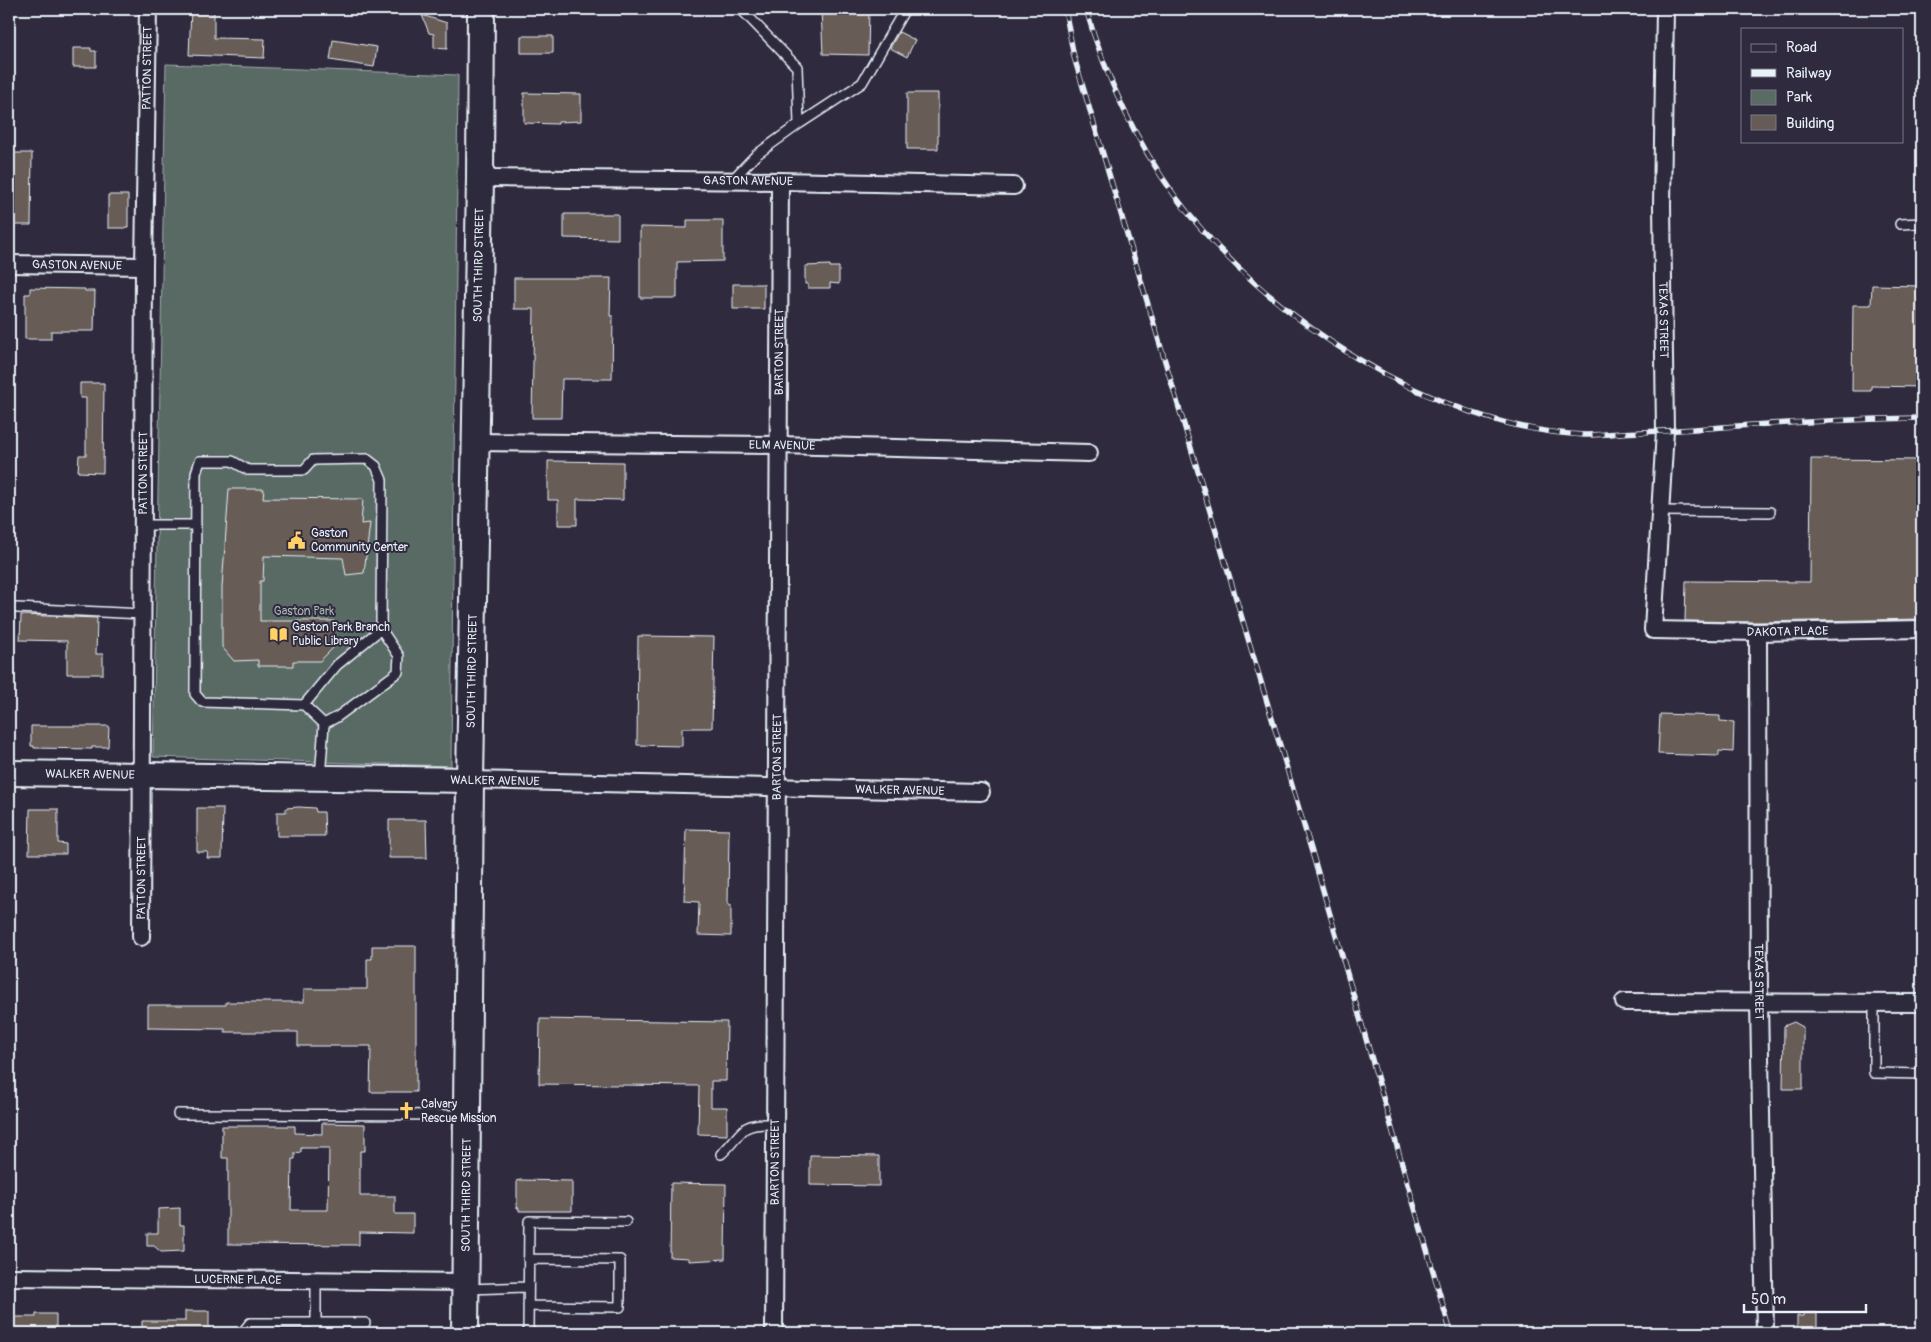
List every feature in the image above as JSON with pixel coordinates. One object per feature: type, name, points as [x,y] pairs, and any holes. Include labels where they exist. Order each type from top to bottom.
[{"type":"main road","name":"SOUTH THIRD STREET","points":[[465,1333],[467,1286],[470,780],[482,9]]},
{"type":"street","name":"PATTON STREET","points":[[141,937],[144,266],[148,9]]},
{"type":"street","name":"TEXAS STREET","points":[[1653,630],[1665,431],[1662,205],[1666,9]]},
{"type":"street","name":"GASTON AVENUE","points":[[480,178],[1014,186]]},
{"type":"street","name":"BARTON STREET","points":[[774,1333],[775,787],[780,181]]},
{"type":"street","name":"GASTON AVENUE","points":[[9,264],[144,266]]},
{"type":"street","name":"ELM AVENUE","points":[[476,442],[778,445],[1089,453]]},
{"type":"street","name":"DAKOTA PLACE","points":[[1653,630],[1758,632],[1922,629]]},
{"type":"street","name":"TEXAS STREET","points":[[1758,632],[1759,1002],[1764,1333]]},
{"type":"street","name":"WALKER AVENUE","points":[[9,773],[470,780],[981,792]]},
{"type":"street","points":[[1624,1002],[1922,1003]]},
{"type":"street","name":"LUCERNE PLACE","points":[[9,1277],[316,1281],[467,1286]]},
{"type":"lane","points":[[741,9],[797,67],[799,124]]},
{"type":"lane","points":[[731,181],[756,155],[862,83],[905,9]]},
{"type":"lane","points":[[1900,224],[1922,223]]},
{"type":"lane","points":[[367,459],[376,466],[382,480],[381,629],[399,656],[398,672],[337,717],[324,724],[304,706],[202,702],[195,694],[196,472],[200,461],[232,461],[248,470],[304,470],[313,460],[367,459]]},
{"type":"lane","points":[[1660,511],[1770,512]]},
{"type":"lane","points":[[144,525],[196,525]]},
{"type":"lane","points":[[17,608],[143,614]]},
{"type":"lane","points":[[304,706],[337,665],[381,629]]},
{"type":"lane","points":[[320,778],[324,724]]},
{"type":"lane","points":[[1874,1002],[1874,1073],[1922,1074]]},
{"type":"lane","points":[[178,1114],[468,1116]]},
{"type":"lane","points":[[721,1154],[730,1147],[745,1128],[760,1124],[774,1124]]},
{"type":"lane","points":[[533,1333],[528,1332],[528,1221],[626,1222]]},
{"type":"lane","points":[[528,1259],[620,1260],[620,1307],[528,1306]]},
{"type":"lane","points":[[316,1281],[316,1333]]},
{"type":"lane","points":[[467,1286],[528,1287]]},
{"type":"lane","points":[[242,1333],[250,1323],[365,1323]]},
{"type":"green space","name":"Gaston Park","points":[[166,64],[458,75],[451,766],[153,757]]},
{"type":"building","points":[[191,9],[214,9],[214,38],[265,39],[264,58],[189,55]]},
{"type":"building","points":[[821,9],[869,9],[868,55],[823,54]]},
{"type":"building","points":[[422,15],[447,23],[447,49],[434,48],[434,34],[429,33]]},
{"type":"building","points":[[899,32],[915,40],[907,57],[890,48]]},
{"type":"building","points":[[521,36],[553,36],[553,53],[521,53]]},
{"type":"building","points":[[333,40],[377,47],[374,67],[330,60]]},
{"type":"building","points":[[73,48],[91,48],[91,51],[96,51],[96,67],[73,67]]},
{"type":"building","points":[[524,93],[581,94],[581,121],[558,122],[558,124],[524,123]]},
{"type":"building","points":[[907,93],[938,93],[938,149],[907,149]]},
{"type":"building","points":[[9,153],[32,153],[31,225],[9,225]]},
{"type":"building","points":[[108,195],[128,195],[128,228],[108,228]]},
{"type":"building","points":[[564,214],[618,214],[618,239],[564,238]]},
{"type":"building","points":[[687,220],[723,220],[723,261],[677,262],[677,298],[640,298],[640,227],[687,228]]},
{"type":"building","points":[[830,265],[830,267],[839,267],[839,284],[830,283],[830,288],[808,288],[808,284],[805,284],[805,266]]},
{"type":"building","points":[[514,278],[611,278],[610,316],[613,316],[612,379],[562,379],[561,418],[532,418],[534,309],[514,309]]},
{"type":"building","points":[[733,284],[764,284],[764,309],[733,309]]},
{"type":"building","points":[[1872,285],[1922,286],[1922,387],[1871,386],[1871,391],[1852,391],[1853,305],[1871,305]]},
{"type":"building","points":[[30,288],[85,289],[85,291],[95,291],[94,331],[51,331],[51,339],[25,339],[25,294],[30,294]]},
{"type":"building","points":[[80,383],[104,383],[103,473],[78,472],[79,455],[86,455],[86,398],[80,398]]},
{"type":"building","points":[[1811,459],[1922,460],[1922,619],[1758,622],[1685,621],[1686,581],[1810,582]]},
{"type":"building","points":[[548,461],[623,462],[623,500],[577,499],[577,525],[558,525],[558,500],[548,500]]},
{"type":"building","name":"Gaston Community Center","points":[[229,489],[264,489],[263,498],[363,499],[361,524],[370,523],[364,573],[346,575],[343,558],[264,556],[263,581],[260,581],[260,621],[334,621],[334,647],[320,661],[293,661],[293,666],[258,666],[258,660],[234,661],[222,647],[222,587]]},
{"type":"building","points":[[21,615],[97,618],[96,654],[103,654],[103,674],[67,674],[67,641],[20,640]]},
{"type":"building","points":[[638,636],[714,637],[712,728],[682,728],[682,746],[637,745]]},
{"type":"building","points":[[1660,714],[1720,716],[1720,721],[1734,722],[1733,752],[1719,751],[1719,756],[1658,754]]},
{"type":"building","points":[[31,726],[109,726],[108,747],[92,747],[92,749],[34,748],[34,746],[31,746]]},
{"type":"building","points":[[197,808],[223,808],[222,858],[207,858],[208,852],[197,852]]},
{"type":"building","points":[[286,808],[315,808],[316,812],[324,812],[325,836],[277,836],[277,812],[286,812]]},
{"type":"building","points":[[30,809],[58,809],[58,843],[66,844],[66,854],[29,854]]},
{"type":"building","points":[[389,820],[426,820],[427,858],[389,858]]},
{"type":"building","points":[[686,829],[729,830],[728,905],[731,905],[731,936],[698,935],[699,902],[684,901]]},
{"type":"building","points":[[372,946],[416,946],[416,1092],[370,1092],[371,1046],[298,1046],[298,1032],[225,1032],[225,1029],[148,1028],[148,1005],[304,1002],[304,989],[367,989],[367,959],[372,959]]},
{"type":"building","points":[[540,1019],[727,1022],[726,1081],[711,1081],[711,1107],[727,1107],[727,1135],[698,1134],[699,1086],[539,1084]]},
{"type":"building","points":[[1794,1022],[1803,1027],[1803,1089],[1783,1089],[1784,1026]]},
{"type":"building","points":[[322,1123],[365,1124],[365,1151],[360,1151],[360,1196],[395,1196],[395,1214],[413,1214],[413,1233],[359,1232],[359,1245],[228,1244],[228,1158],[222,1158],[222,1126],[295,1126],[295,1133],[322,1134]],"holes":[[[301,1148],[329,1148],[328,1210],[291,1210],[292,1159],[295,1159],[295,1153],[301,1152]]]},
{"type":"building","points":[[810,1155],[879,1156],[879,1186],[810,1185]]},
{"type":"building","points":[[517,1181],[572,1181],[572,1211],[519,1211],[519,1208],[517,1208]]},
{"type":"building","points":[[671,1183],[726,1184],[725,1259],[689,1261],[689,1258],[670,1257]]},
{"type":"building","points":[[180,1208],[180,1225],[184,1225],[184,1251],[161,1252],[154,1246],[147,1246],[147,1233],[158,1233],[158,1209]]},
{"type":"building","points":[[185,1311],[209,1311],[209,1333],[142,1333],[142,1321],[185,1321]]},
{"type":"building","points":[[1804,1313],[1817,1313],[1817,1333],[1797,1333],[1797,1316],[1804,1316]]},
{"type":"building","points":[[36,1314],[56,1314],[56,1333],[9,1333],[9,1317],[36,1317]]},
{"type":"railway","points":[[1065,9],[1074,57],[1314,859],[1451,1333]]},
{"type":"railway","points":[[1086,9],[1102,58],[1122,106],[1146,152],[1175,196],[1211,240],[1255,283],[1303,322],[1356,358],[1412,388],[1470,412],[1528,428],[1585,435],[1869,419],[1922,418]]},
{"type":"place","name":"Gaston Community Center","points":[[297,540]]},
{"type":"place","name":"Gaston Park Branch Public Library","points":[[278,634]]},
{"type":"place","name":"Calvary Rescue Mission","points":[[407,1111]]}]
